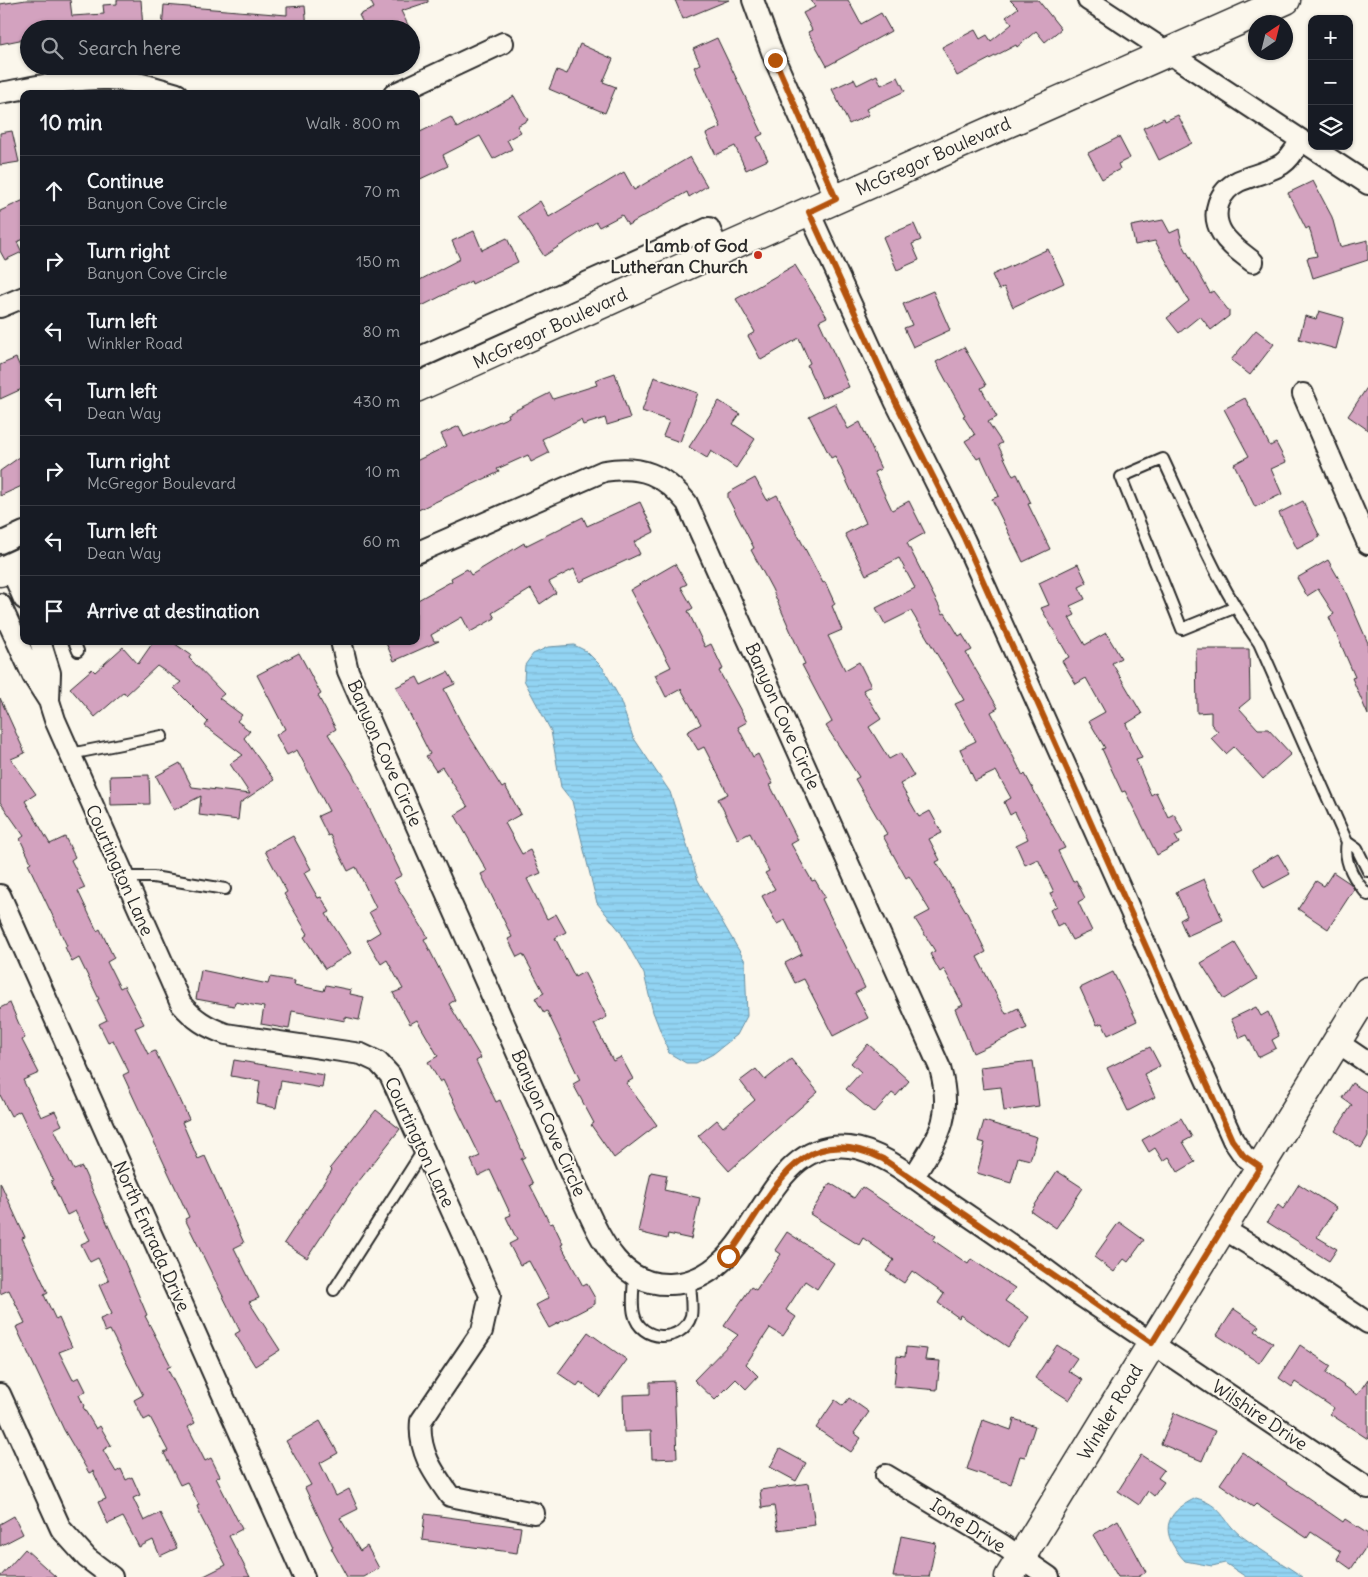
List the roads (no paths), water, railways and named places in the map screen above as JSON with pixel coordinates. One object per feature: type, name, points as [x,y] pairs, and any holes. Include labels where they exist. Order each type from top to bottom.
[{"type":"main road","name":"McGregor Boulevard","points":[[420,386],[719,251],[1286,0]]},
{"type":"main road","name":"Winkler Road","points":[[1015,1568],[1368,991]]},
{"type":"street","points":[[753,0],[775,60],[836,199]]},
{"type":"street","points":[[1088,0],[1170,52],[1368,184]]},
{"type":"street","points":[[403,90],[503,43]]},
{"type":"street","points":[[0,93],[68,82],[108,79],[145,84],[164,90]]},
{"type":"street","points":[[1253,262],[1234,247],[1222,233],[1216,215],[1220,200],[1231,186],[1239,181],[1282,163],[1302,140]]},
{"type":"street","points":[[809,212],[896,403],[964,538],[1232,1140],[1244,1156],[1260,1167]]},
{"type":"street","points":[[420,357],[709,228],[719,251]]},
{"type":"street","points":[[0,307],[20,299]]},
{"type":"street","points":[[1303,394],[1368,541]]},
{"type":"street","name":"Banyon Cove Circle","points":[[420,550],[604,471],[622,468],[641,470],[660,478],[675,488],[687,503],[940,1068],[947,1104],[944,1122],[937,1140],[913,1178]]},
{"type":"street","points":[[20,539],[8,561],[20,590]]},
{"type":"street","name":"Courtington Lane","points":[[0,604],[33,676],[49,701],[123,877],[181,1004],[193,1018],[209,1028],[226,1034],[361,1054],[378,1062],[390,1075],[400,1092],[490,1295],[482,1331],[421,1421],[419,1439],[425,1455],[450,1496],[534,1513]]},
{"type":"street","name":"Courtington Lane","points":[[41,645],[50,673],[49,701]]},
{"type":"street","name":"Banyon Cove Circle","points":[[341,645],[348,671],[577,1188],[613,1259],[634,1275],[660,1285],[690,1281],[715,1269],[728,1256],[794,1163],[811,1153],[848,1146],[866,1150],[913,1178],[1152,1343]]},
{"type":"street","name":"North Entrada Drive","points":[[0,895],[304,1577]]},
{"type":"street","points":[[1337,1042],[1368,1063]]},
{"type":"street","points":[[1222,1228],[1270,1257],[1368,1323]]},
{"type":"street","name":"Wilshire Drive","points":[[1152,1343],[1368,1488]]},
{"type":"street","points":[[0,1394],[61,1529],[87,1558],[112,1577]]},
{"type":"street","name":"Ione Drive","points":[[886,1475],[1015,1568],[1049,1577]]},
{"type":"lane","points":[[1236,607],[1182,629],[1121,477],[1163,458],[1236,607],[1259,643],[1347,842],[1357,849],[1368,871]]},
{"type":"lane","points":[[70,754],[162,736]]},
{"type":"lane","points":[[1347,842],[1345,855],[1348,866],[1368,895]]},
{"type":"lane","points":[[123,877],[154,877],[225,889]]},
{"type":"lane","points":[[334,1290],[425,1148]]},
{"type":"lane","points":[[634,1275],[634,1314],[640,1326],[656,1337],[671,1337],[685,1326],[691,1315],[690,1281]]},
{"type":"water","points":[[574,645],[586,651],[603,668],[619,697],[633,737],[670,792],[698,880],[745,961],[747,1016],[737,1035],[713,1054],[696,1063],[686,1063],[669,1053],[653,1012],[644,974],[620,931],[597,903],[572,801],[561,787],[551,731],[524,680],[525,665],[533,654],[548,647]]},
{"type":"water","points":[[1196,1498],[1205,1501],[1217,1509],[1240,1535],[1303,1577],[1246,1577],[1225,1563],[1212,1566],[1185,1561],[1171,1542],[1168,1525],[1176,1511]]},
{"type":"place","name":"Lamb of God Lutheran Church","points":[[758,255]]}]
